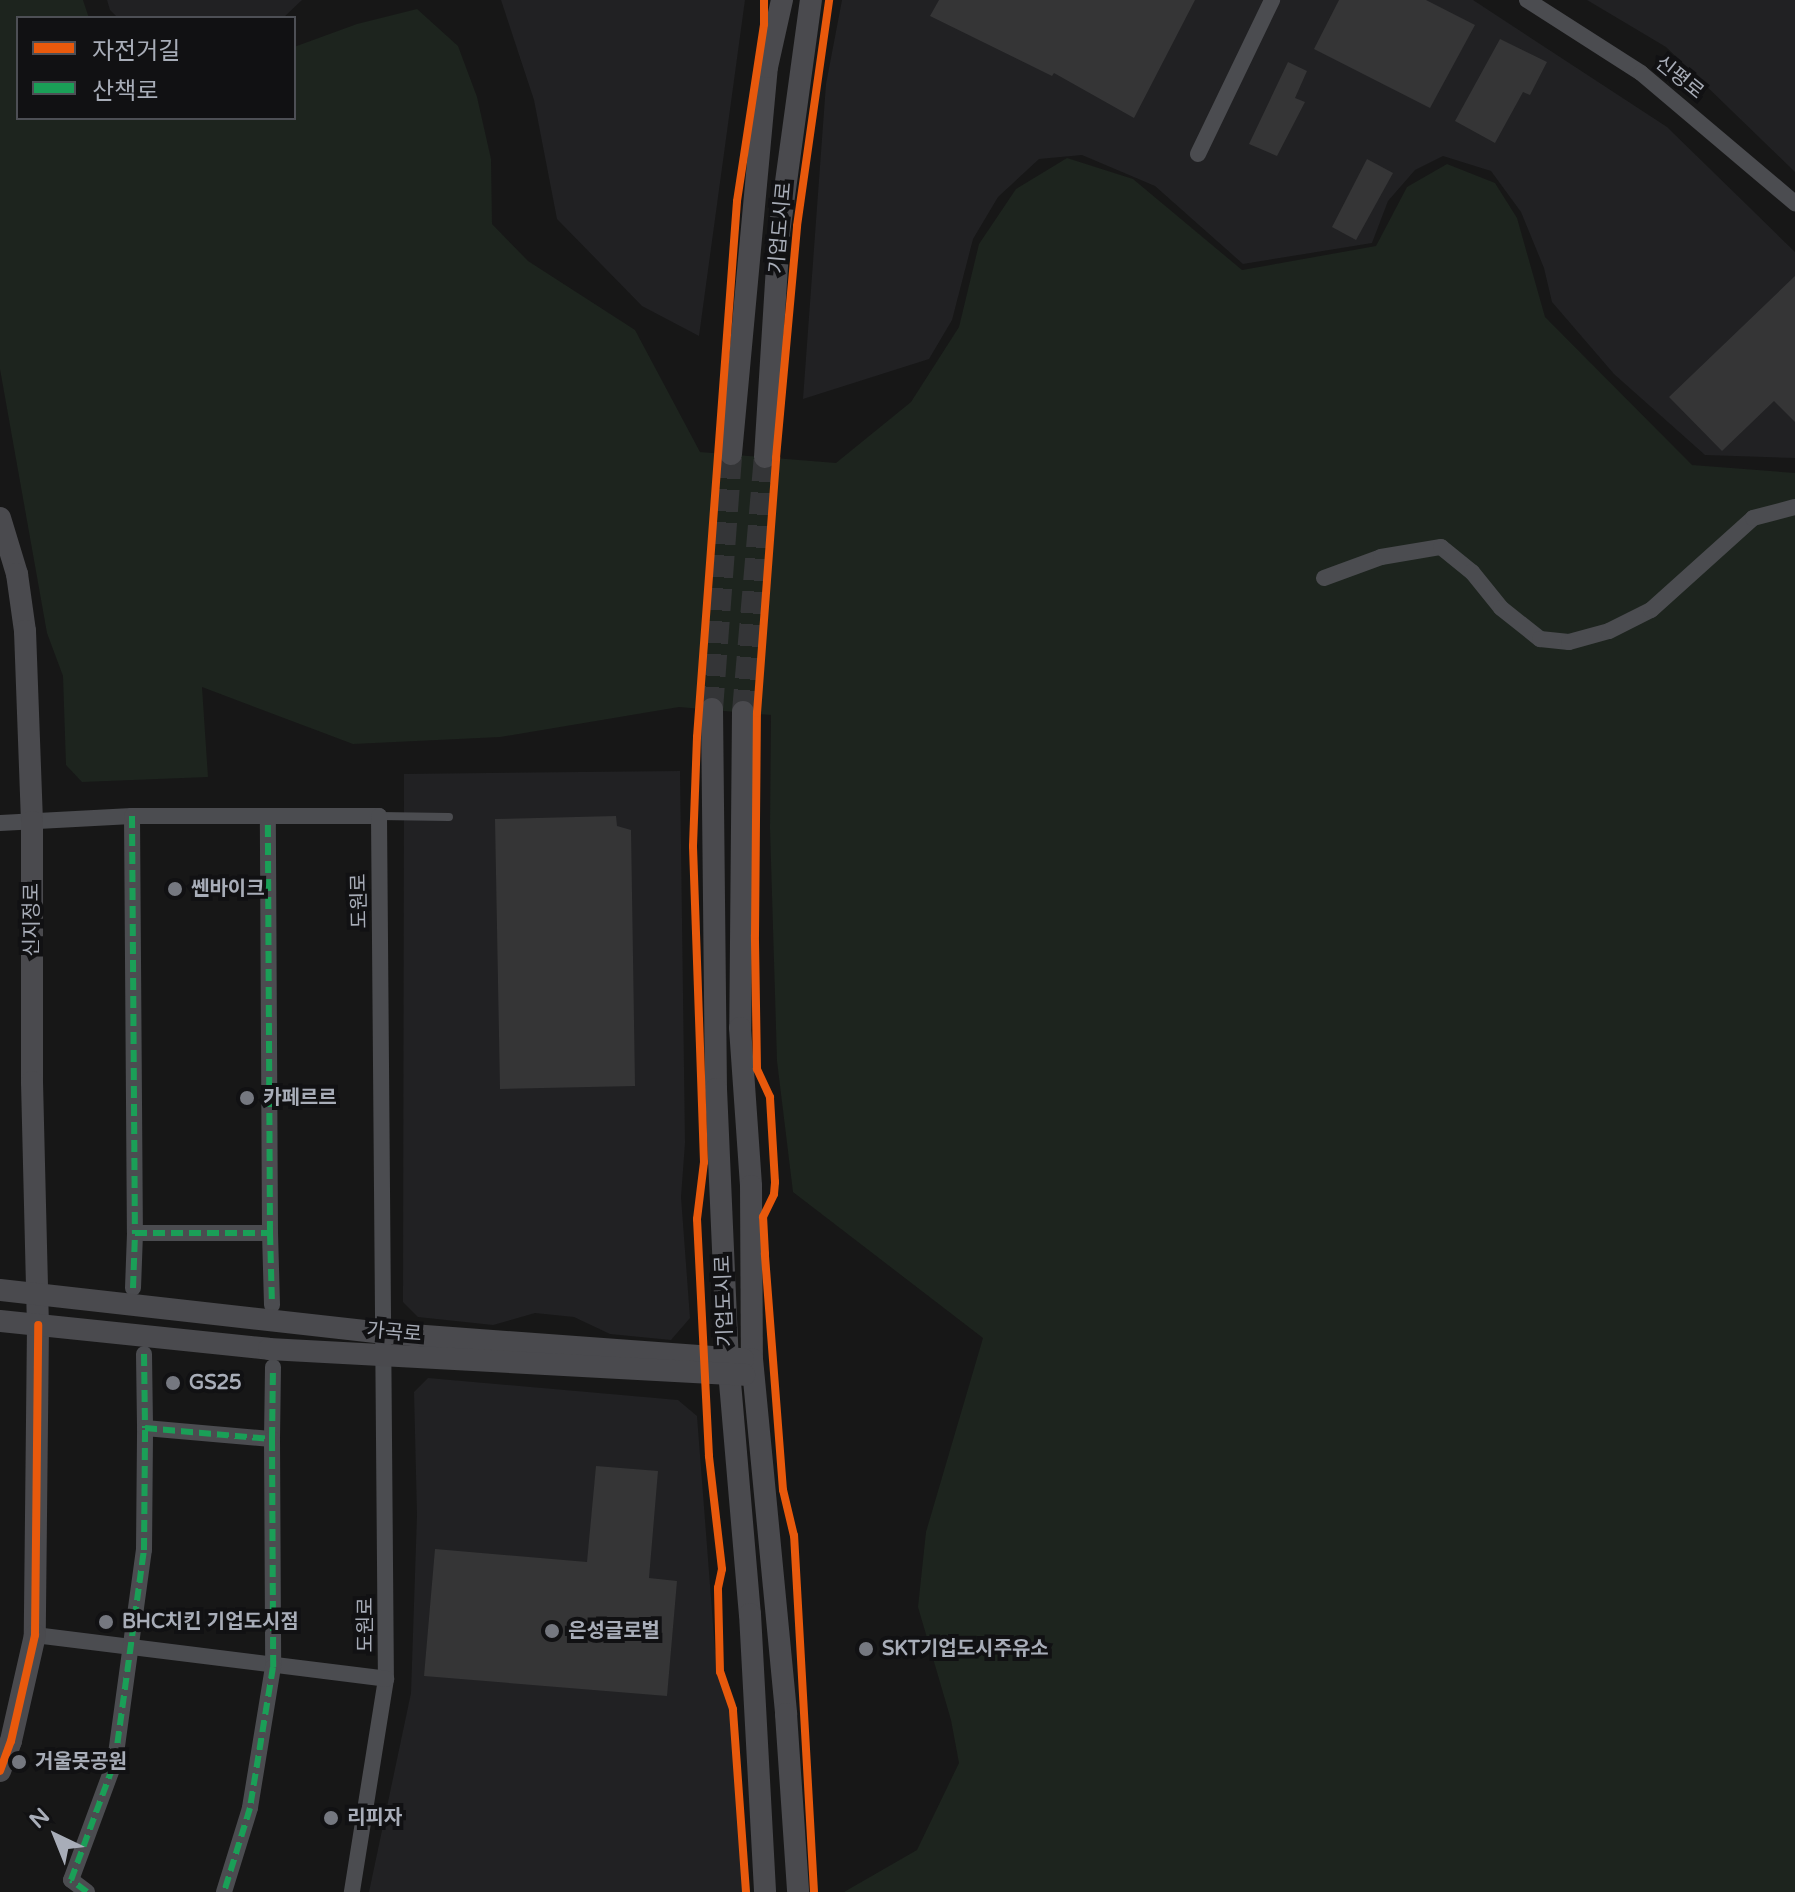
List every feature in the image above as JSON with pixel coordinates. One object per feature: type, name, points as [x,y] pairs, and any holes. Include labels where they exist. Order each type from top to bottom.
[{"type":"street","name":"기업도시로","points":[[731,454],[767,67],[782,0]]},
{"type":"street","name":"기업도시로","points":[[765,457],[779,233],[811,0]]},
{"type":"street","points":[[1198,154],[1272,0]]},
{"type":"street","name":"신평로","points":[[1527,0],[1641,73],[1795,203]]},
{"type":"street","points":[[1324,578],[1381,557],[1441,547],[1472,572],[1501,608],[1540,639],[1569,642],[1609,631],[1651,610],[1753,518],[1795,507]]},
{"type":"street","name":"신지정로","points":[[0,518],[17,574],[25,631],[32,822],[38,1325],[35,1635],[11,1741],[0,1771]]},
{"type":"street","name":"기업도시로","points":[[712,709],[716,1089],[728,1367],[750,1614],[765,1892]]},
{"type":"street","name":"기업도시로","points":[[743,712],[740,1028],[751,1186],[753,1367],[786,1714],[798,1892]]},
{"type":"street","points":[[132,816],[133,1288]]},
{"type":"street","points":[[0,823],[132,816],[268,819],[379,816]]},
{"type":"street","name":"도원로","points":[[352,1892],[386,1679],[379,816]]},
{"type":"street","points":[[268,819],[272,1305]]},
{"type":"street","points":[[135,1233],[270,1233]]},
{"type":"street","name":"가곡로","points":[[0,1290],[385,1344],[753,1367]]},
{"type":"street","name":"가곡로","points":[[0,1321],[269,1349],[385,1344]]},
{"type":"street","points":[[87,1892],[69,1886],[115,1761],[144,1550],[144,1354]]},
{"type":"street","points":[[224,1892],[250,1808],[273,1667],[273,1367]]},
{"type":"street","points":[[145,1428],[272,1439]]},
{"type":"street","points":[[35,1635],[132,1650],[386,1679]]},
{"type":"lane","points":[[379,816],[449,817]]},
{"type":"shaded area","points":[[0,0],[83,0],[88,16],[16,16],[16,120],[296,120],[296,46],[357,24],[417,9],[458,46],[477,97],[491,159],[492,224],[528,261],[635,330],[700,452],[836,463],[911,402],[959,327],[979,244],[1016,189],[1067,158],[1133,179],[1242,270],[1376,246],[1407,187],[1447,164],[1495,183],[1517,218],[1545,317],[1692,465],[1795,473],[1795,1892],[844,1892],[917,1850],[959,1763],[951,1720],[918,1607],[926,1532],[983,1338],[793,1192],[777,1061],[770,828],[771,715],[679,707],[500,737],[353,744],[202,687],[208,777],[82,782],[66,765],[63,676],[47,633],[0,369]]},
{"type":"shaded area","points":[[107,0],[302,0],[285,16],[116,16]]},
{"type":"shaded area","points":[[501,0],[745,0],[699,336],[642,306],[557,219],[534,100]]},
{"type":"shaded area","points":[[842,0],[1473,0],[1667,127],[1795,252],[1795,458],[1705,455],[1614,374],[1552,302],[1544,268],[1521,212],[1491,171],[1443,156],[1415,170],[1388,201],[1372,243],[1243,264],[1155,186],[1082,155],[1039,159],[998,197],[973,239],[952,320],[929,359],[803,399],[826,84]]},
{"type":"shaded area","points":[[1587,0],[1795,0],[1795,172],[1666,47]]},
{"type":"shaded area","points":[[680,771],[685,1143],[681,1197],[690,1318],[671,1340],[610,1334],[574,1317],[535,1313],[493,1325],[418,1317],[403,1302],[404,774]]},
{"type":"shaded area","points":[[428,1378],[678,1400],[697,1416],[715,1650],[736,1703],[744,1892],[369,1892],[411,1693],[417,1515],[414,1392]]},
{"type":"building","points":[[939,0],[1195,0],[1134,118],[1054,73],[1052,76],[930,16]]},
{"type":"building","points":[[1339,0],[1426,0],[1475,25],[1430,108],[1314,49]]},
{"type":"building","points":[[1500,39],[1547,62],[1530,95],[1523,92],[1495,143],[1455,121]]},
{"type":"building","points":[[1288,62],[1307,71],[1295,98],[1305,102],[1277,156],[1249,144]]},
{"type":"building","points":[[1367,159],[1393,173],[1356,240],[1332,227]]},
{"type":"building","points":[[1795,276],[1795,422],[1774,401],[1722,451],[1669,397]]},
{"type":"building","points":[[616,816],[617,826],[631,830],[635,1086],[500,1089],[495,819]]},
{"type":"building","points":[[596,1466],[658,1471],[649,1578],[677,1581],[667,1696],[424,1676],[435,1549],[587,1562]]},
{"type":"tunnel","points":[[712,709],[731,454]]},
{"type":"tunnel","points":[[743,712],[765,457]]},
{"type":"marked path","points":[[132,816],[135,1233],[270,1233],[268,819]]},
{"type":"marked path","points":[[133,1288],[135,1233]]},
{"type":"marked path","points":[[270,1233],[272,1305]]},
{"type":"marked path","points":[[144,1354],[145,1428]]},
{"type":"marked path","points":[[272,1439],[273,1367]]},
{"type":"marked path","points":[[87,1892],[71,1880],[115,1761],[144,1550],[145,1428],[272,1439],[273,1667],[250,1808],[224,1892]]},
{"type":"cycle path","points":[[746,1892],[733,1709],[720,1672],[718,1588],[722,1569],[709,1456],[697,1219],[704,1162],[693,846],[697,737],[737,201],[764,24],[764,0]]},
{"type":"cycle path","points":[[814,1892],[794,1536],[783,1490],[765,1254],[763,1217],[774,1194],[775,1182],[770,1097],[757,1069],[755,935],[757,713],[776,458],[797,226],[829,0]]},
{"type":"cycle path","points":[[0,1771],[11,1741],[35,1635],[38,1325]]},
{"type":"place","name":"쎈바이크","points":[[175,889]]},
{"type":"place","name":"카페르르","points":[[247,1098]]},
{"type":"place","name":"GS25","points":[[173,1383]]},
{"type":"place","name":"BHC치킨 기업도시점","points":[[106,1622]]},
{"type":"place","name":"은성글로벌","points":[[552,1631]]},
{"type":"place","name":"SKT기업도시주유소","points":[[866,1649]]},
{"type":"place","name":"거울못공원","points":[[19,1762]]},
{"type":"place","name":"리피자","points":[[331,1818]]}]
